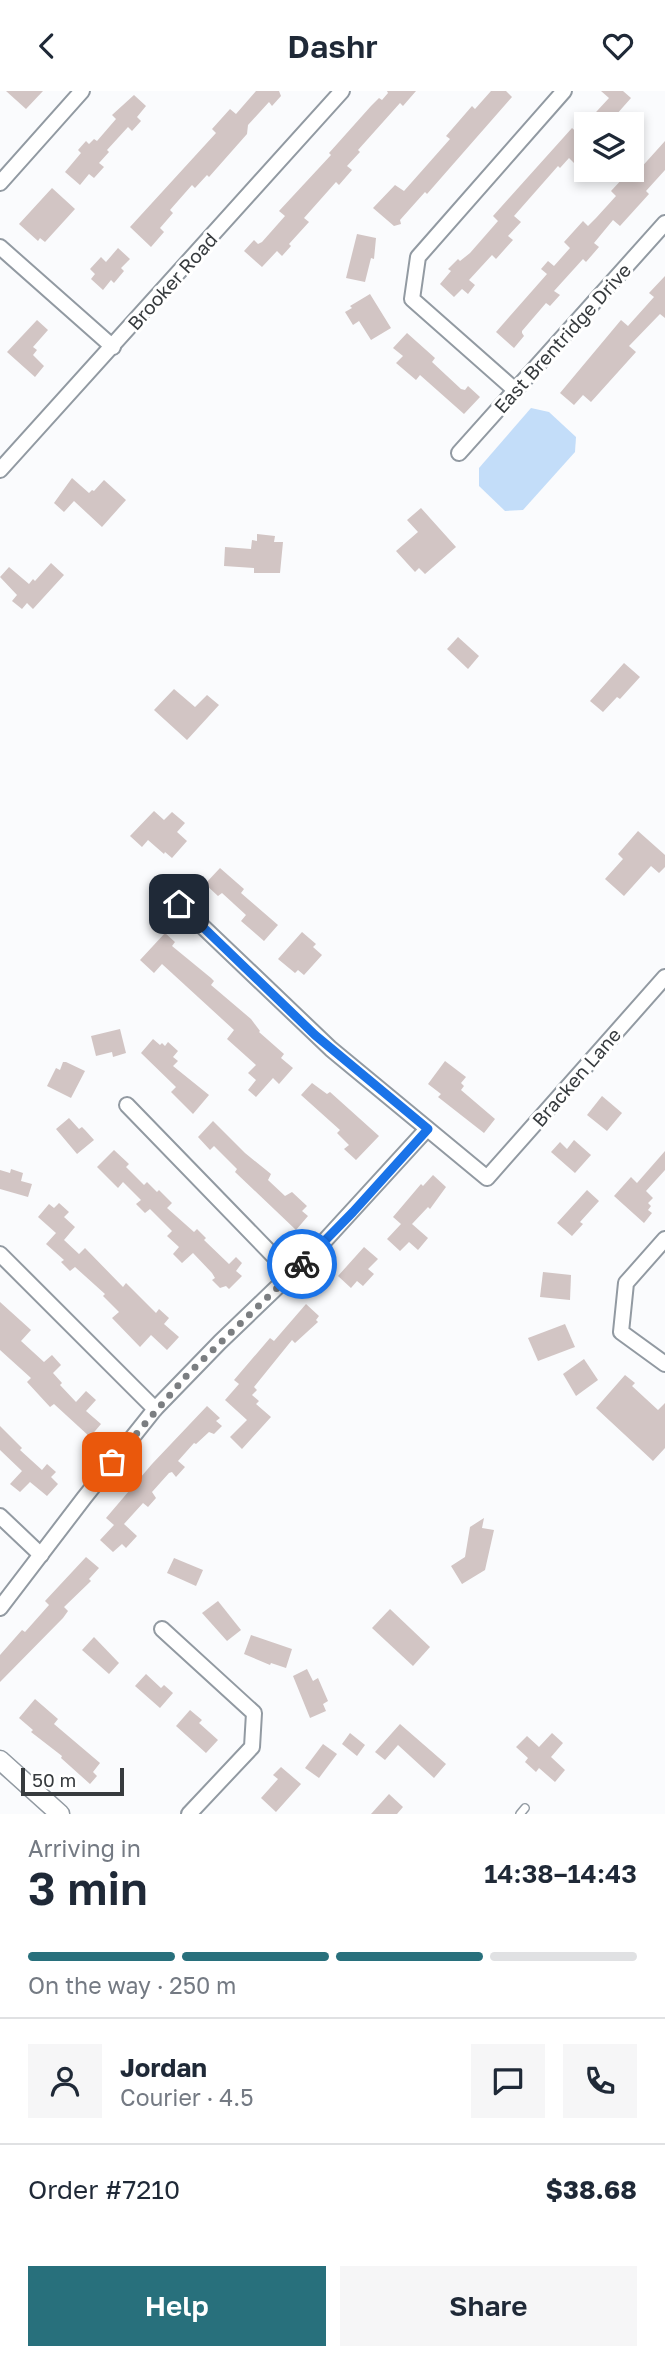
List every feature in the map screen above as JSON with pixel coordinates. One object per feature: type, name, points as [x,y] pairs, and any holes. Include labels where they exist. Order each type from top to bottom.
[{"type":"street","points":[[0,183],[82,91]]},
{"type":"street","name":"Brooker Road","points":[[0,470],[342,91]]},
{"type":"street","points":[[515,390],[412,299],[418,257],[564,91]]},
{"type":"street","name":"East Brentridge Drive","points":[[459,453],[665,223]]},
{"type":"street","points":[[0,247],[113,347]]},
{"type":"street","points":[[0,1608],[155,1409],[353,1212],[428,1129],[323,1042],[179,904]]},
{"type":"street","name":"Bracken Lane","points":[[428,1129],[487,1178],[665,977]]},
{"type":"street","points":[[127,1105],[291,1275]]},
{"type":"street","points":[[665,1239],[626,1283],[621,1332],[665,1364]]},
{"type":"street","points":[[0,1254],[155,1409]]},
{"type":"street","points":[[0,1516],[41,1555]]},
{"type":"street","points":[[162,1629],[254,1713],[252,1747],[189,1814]]},
{"type":"street","points":[[0,1760],[60,1814]]},
{"type":"water","points":[[531,408],[549,412],[576,437],[575,452],[523,510],[505,511],[479,486],[479,468]]},
{"type":"building","points":[[6,91],[43,91],[26,109]]},
{"type":"building","points":[[256,91],[279,91],[281,96],[272,106],[269,102],[248,125],[247,134],[209,177],[207,175],[195,188],[192,185],[170,210],[173,213],[160,228],[164,232],[151,247],[130,227],[216,133],[212,129],[230,109],[236,114]]},
{"type":"building","points":[[387,91],[416,91],[403,106],[400,103],[358,150],[360,152],[347,166],[352,170],[339,185],[336,182],[304,218],[309,222],[289,244],[291,246],[282,256],[277,251],[262,267],[244,251],[254,240],[258,244],[262,242],[285,216],[279,211],[331,155],[329,153],[371,106],[379,98],[382,100]]},
{"type":"building","points":[[491,91],[506,91],[512,97],[427,194],[425,192],[400,220],[401,224],[394,226],[373,208],[395,185],[404,191],[450,139],[446,136],[472,106],[475,109]]},
{"type":"building","points":[[601,91],[623,91],[631,98],[619,112],[596,112],[609,98]]},
{"type":"building","points":[[134,95],[146,106],[137,117],[141,121],[132,131],[128,127],[107,150],[109,152],[99,163],[104,167],[94,178],[89,174],[80,185],[65,172],[81,153],[78,150],[86,141],[89,144],[94,139],[97,141],[116,119],[112,115]]},
{"type":"building","points":[[572,128],[574,163],[569,158],[560,168],[558,166],[514,216],[521,222],[508,236],[513,240],[496,259],[492,255],[469,280],[475,285],[468,294],[462,289],[454,297],[440,284],[451,271],[448,269],[458,259],[460,261],[470,253],[498,221],[493,216]]},
{"type":"building","points":[[665,141],[665,170],[646,191],[649,194],[620,226],[613,220],[594,243],[599,247],[586,262],[583,259],[554,291],[560,295],[550,306],[546,303],[522,331],[524,336],[514,348],[496,332],[547,274],[541,269],[548,261],[554,266],[570,248],[564,242],[583,221],[588,226],[616,196],[611,191],[619,182],[644,182],[644,164]]},
{"type":"building","points":[[52,188],[75,209],[45,242],[40,238],[38,241],[19,224]]},
{"type":"building","points":[[357,234],[376,238],[374,259],[371,258],[365,282],[346,278]]},
{"type":"building","points":[[118,248],[130,259],[121,268],[124,271],[114,283],[111,280],[103,290],[91,279],[95,274],[90,269],[101,257],[106,262]]},
{"type":"building","points":[[665,276],[665,318],[660,314],[629,346],[636,352],[591,402],[583,395],[574,405],[560,393],[621,320],[628,326],[654,297],[649,293]]},
{"type":"building","points":[[370,294],[391,328],[371,340],[359,321],[353,325],[345,312]]},
{"type":"building","points":[[37,320],[48,330],[33,347],[37,350],[33,355],[44,366],[35,377],[7,352]]},
{"type":"building","points":[[407,333],[435,358],[432,362],[461,389],[465,390],[468,386],[480,397],[464,414],[420,375],[416,380],[396,363],[403,356],[393,348]]},
{"type":"building","points":[[72,478],[89,493],[104,480],[126,500],[102,527],[74,501],[64,512],[54,503]]},
{"type":"building","points":[[421,508],[456,547],[425,574],[419,568],[415,572],[396,551],[418,532],[407,520]]},
{"type":"building","points":[[257,534],[275,536],[274,542],[283,542],[280,573],[254,573],[254,568],[224,566],[225,547],[251,549],[252,540],[257,541]]},
{"type":"building","points":[[51,563],[64,575],[33,609],[27,603],[22,609],[12,601],[17,595],[0,577],[9,567],[29,584]]},
{"type":"building","points":[[458,637],[479,656],[468,669],[447,649]]},
{"type":"building","points":[[624,663],[640,677],[620,699],[617,697],[603,712],[590,701]]},
{"type":"building","points":[[174,689],[195,707],[207,695],[219,705],[187,740],[154,710]]},
{"type":"building","points":[[154,811],[164,820],[172,812],[185,823],[177,832],[187,841],[172,858],[148,840],[142,847],[130,836]]},
{"type":"building","points":[[638,831],[665,855],[665,867],[659,873],[651,866],[624,896],[605,879],[623,859],[618,854]]},
{"type":"building","points":[[220,868],[244,889],[241,893],[278,925],[264,941],[241,921],[246,915],[222,893],[218,896],[205,884]]},
{"type":"building","points":[[302,932],[316,944],[313,947],[322,955],[304,975],[298,970],[295,973],[278,959]]},
{"type":"building","points":[[165,933],[175,942],[172,946],[211,978],[214,981],[211,985],[251,1019],[259,1032],[284,1054],[281,1058],[293,1068],[279,1084],[273,1078],[256,1097],[248,1090],[256,1080],[248,1073],[256,1065],[227,1039],[234,1030],[162,964],[154,973],[140,960]]},
{"type":"building","points":[[120,1029],[126,1053],[113,1057],[112,1052],[96,1056],[91,1036]]},
{"type":"building","points":[[153,1039],[165,1046],[168,1042],[178,1051],[173,1057],[178,1061],[173,1066],[209,1095],[193,1114],[171,1092],[176,1087],[141,1053]]},
{"type":"building","points":[[445,1061],[466,1077],[461,1083],[464,1086],[461,1090],[495,1119],[484,1133],[438,1097],[441,1094],[428,1084]]},
{"type":"building","points":[[63,1062],[85,1071],[71,1098],[47,1086],[56,1068],[60,1070]]},
{"type":"building","points":[[312,1083],[327,1094],[330,1092],[379,1136],[356,1160],[344,1149],[349,1145],[337,1133],[340,1130],[301,1095]]},
{"type":"building","points":[[602,1096],[622,1113],[607,1131],[587,1115]]},
{"type":"building","points":[[69,1118],[94,1140],[77,1154],[56,1129]]},
{"type":"building","points":[[213,1121],[271,1174],[268,1180],[285,1196],[292,1192],[307,1206],[302,1211],[308,1216],[296,1230],[235,1172],[237,1169],[214,1146],[210,1150],[198,1137]]},
{"type":"building","points":[[574,1140],[591,1155],[575,1173],[551,1152],[560,1142],[567,1149]]},
{"type":"building","points":[[114,1150],[129,1164],[126,1167],[144,1185],[147,1182],[172,1203],[167,1208],[194,1232],[197,1229],[206,1238],[204,1240],[229,1264],[236,1257],[242,1263],[236,1271],[242,1276],[229,1289],[226,1286],[220,1288],[212,1280],[215,1278],[212,1273],[193,1253],[182,1263],[173,1254],[179,1247],[167,1236],[172,1231],[150,1209],[145,1213],[136,1204],[141,1200],[123,1182],[118,1188],[97,1167]]},
{"type":"building","points":[[665,1151],[665,1170],[646,1191],[653,1198],[648,1203],[651,1206],[648,1210],[652,1213],[644,1223],[614,1196],[631,1177],[637,1183]]},
{"type":"building","points":[[11,1169],[23,1173],[21,1181],[32,1184],[28,1197],[0,1189],[0,1170],[10,1173]]},
{"type":"building","points":[[433,1175],[446,1187],[430,1209],[428,1207],[412,1224],[428,1238],[418,1250],[409,1242],[400,1251],[387,1239],[401,1224],[393,1217],[421,1184],[423,1186]]},
{"type":"building","points":[[587,1190],[599,1201],[580,1222],[583,1224],[572,1236],[557,1223]]},
{"type":"building","points":[[59,1203],[69,1212],[64,1217],[75,1227],[64,1240],[79,1254],[85,1248],[123,1287],[126,1283],[156,1313],[159,1309],[169,1318],[164,1324],[179,1337],[167,1350],[151,1335],[140,1347],[112,1318],[119,1312],[103,1296],[105,1294],[75,1267],[70,1271],[61,1262],[64,1260],[46,1244],[56,1233],[38,1217],[49,1204],[54,1208]]},
{"type":"building","points":[[364,1247],[378,1259],[368,1269],[374,1274],[363,1286],[357,1281],[351,1288],[338,1276]]},
{"type":"building","points":[[543,1272],[571,1275],[570,1300],[540,1297]]},
{"type":"building","points":[[0,1302],[31,1330],[21,1341],[44,1362],[52,1355],[61,1365],[53,1373],[76,1402],[86,1391],[96,1400],[86,1411],[101,1424],[90,1437],[54,1404],[50,1407],[27,1382],[31,1378],[0,1350]]},
{"type":"building","points":[[306,1304],[319,1316],[316,1320],[318,1322],[295,1343],[292,1340],[254,1387],[257,1390],[252,1395],[259,1401],[256,1404],[271,1417],[242,1449],[230,1437],[247,1420],[225,1400],[239,1384],[234,1380],[270,1338],[274,1341]]},
{"type":"building","points":[[565,1324],[575,1347],[538,1361],[528,1338]]},
{"type":"building","points":[[584,1359],[598,1380],[576,1396],[563,1374]]},
{"type":"building","points":[[625,1375],[635,1383],[632,1386],[658,1410],[665,1403],[665,1448],[653,1461],[596,1408]]},
{"type":"building","points":[[207,1406],[220,1418],[216,1421],[222,1426],[214,1434],[209,1432],[194,1443],[178,1461],[185,1467],[176,1477],[172,1472],[169,1473],[152,1492],[156,1498],[148,1507],[143,1503],[124,1524],[137,1536],[126,1548],[122,1544],[113,1552],[100,1540],[114,1525],[106,1518]]},
{"type":"building","points":[[0,1426],[22,1448],[20,1450],[42,1470],[47,1464],[56,1472],[51,1477],[58,1484],[47,1496],[30,1482],[20,1492],[10,1484],[22,1471],[0,1450]]},
{"type":"building","points":[[484,1518],[482,1528],[494,1530],[485,1570],[462,1584],[451,1566],[465,1557],[470,1527]]},
{"type":"building","points":[[86,1557],[99,1568],[89,1579],[91,1581],[64,1607],[68,1611],[63,1618],[0,1682],[0,1655],[49,1605],[45,1601]]},
{"type":"building","points":[[174,1558],[203,1570],[196,1586],[167,1573]]},
{"type":"building","points":[[218,1601],[241,1630],[227,1641],[202,1613]]},
{"type":"building","points":[[390,1609],[430,1647],[413,1666],[372,1628]]},
{"type":"building","points":[[251,1635],[292,1649],[286,1668],[271,1663],[270,1665],[244,1654]]},
{"type":"building","points":[[94,1637],[119,1663],[109,1674],[82,1650]]},
{"type":"building","points":[[307,1669],[313,1681],[318,1678],[328,1701],[323,1704],[326,1711],[310,1718],[293,1676]]},
{"type":"building","points":[[146,1674],[161,1688],[164,1685],[173,1693],[160,1708],[135,1686]]},
{"type":"building","points":[[35,1699],[58,1719],[54,1724],[100,1763],[93,1772],[97,1776],[90,1784],[19,1718]]},
{"type":"building","points":[[190,1710],[202,1720],[199,1723],[218,1740],[206,1753],[176,1726]]},
{"type":"building","points":[[400,1724],[446,1764],[434,1778],[398,1745],[385,1760],[375,1752]]},
{"type":"building","points":[[350,1733],[365,1745],[357,1756],[342,1744]]},
{"type":"building","points":[[552,1733],[563,1743],[551,1757],[565,1770],[555,1782],[539,1768],[536,1772],[525,1762],[528,1758],[516,1747],[527,1736],[539,1747]]},
{"type":"building","points":[[323,1744],[337,1754],[319,1778],[305,1768]]},
{"type":"building","points":[[281,1767],[301,1784],[276,1812],[261,1798],[278,1779],[273,1775]]},
{"type":"building","points":[[389,1794],[403,1807],[397,1814],[371,1814]]},
{"type":"way so far","points":[[112,1462],[188,1374],[302,1264]]},
{"type":"route","points":[[179,904],[315,1035],[362,1077],[428,1129],[302,1264]]}]
